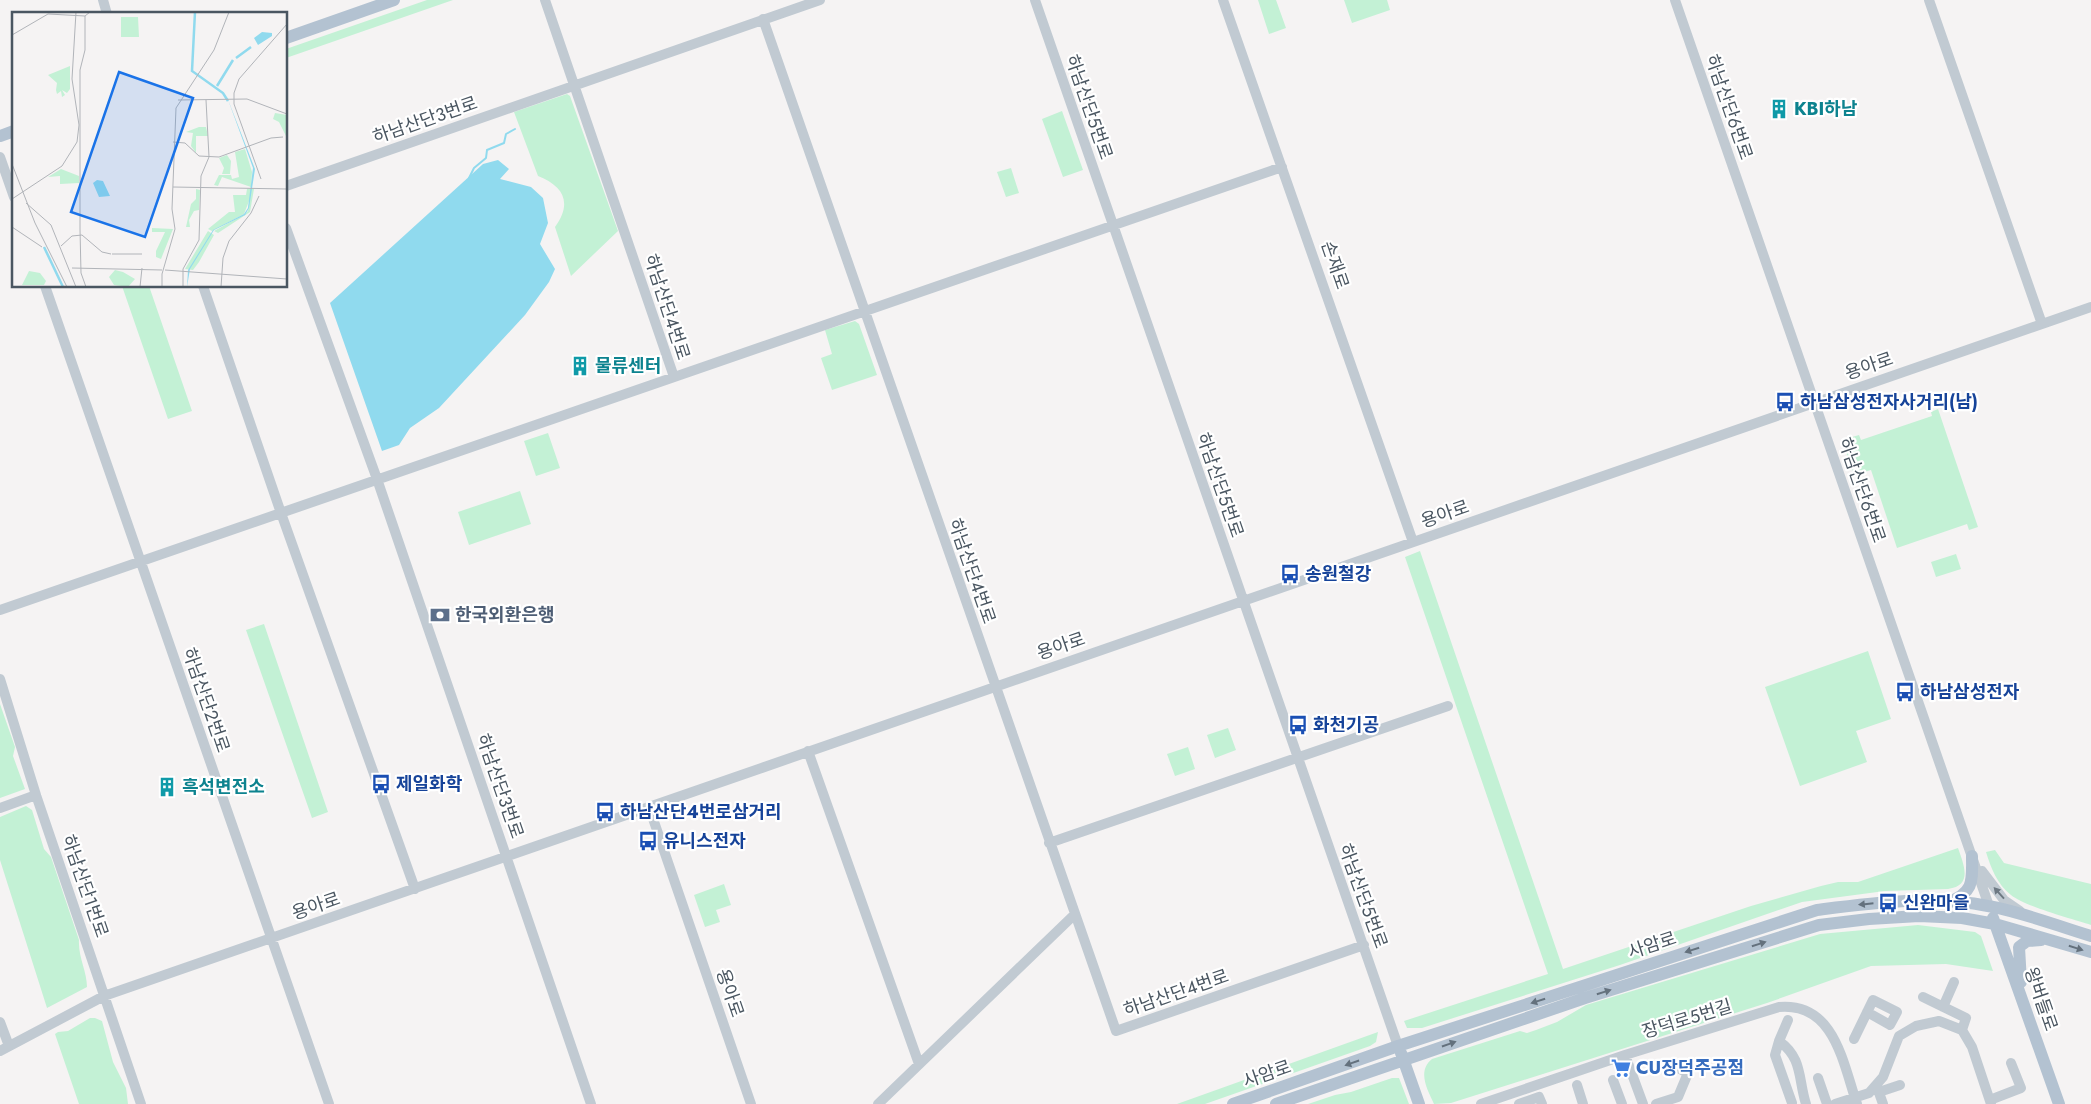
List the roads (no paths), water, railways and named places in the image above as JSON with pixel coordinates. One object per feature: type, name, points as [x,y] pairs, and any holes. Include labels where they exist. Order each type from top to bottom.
[{"type":"main road","points":[[288,37],[394,0]]},
{"type":"main road","points":[[1949,902],[1961,898],[1970,888],[1972,856]]},
{"type":"main road","name":"사암로","points":[[1234,1104],[1398,1046],[1817,910],[1867,904],[1917,901],[1949,902],[1989,906],[2091,936]]},
{"type":"main road","name":"왕버들로","points":[[1989,906],[2059,1104]]},
{"type":"main road","name":"사암로","points":[[1276,1104],[1585,998],[1819,925],[1869,918],[1919,916],[1962,918],[1995,924],[2091,952]]},
{"type":"main road","points":[[2024,1004],[2019,947],[2027,941],[2049,940]]},
{"type":"main road","points":[[1398,1046],[1419,1104]]},
{"type":"street","name":"하남산단4번로","points":[[545,0],[674,377],[864,309],[1112,225]]},
{"type":"street","points":[[574,84],[820,0]]},
{"type":"street","name":"하남산단5번로","points":[[1035,0],[1296,757],[1364,945],[1398,1046]]},
{"type":"street","name":"손재로","points":[[1223,0],[1414,542]]},
{"type":"street","name":"하남산단6번로","points":[[1675,0],[1989,906]]},
{"type":"street","points":[[1929,0],[2042,324]]},
{"type":"street","name":"하남산단4번로","points":[[763,20],[1116,1031],[1364,945]]},
{"type":"street","name":"하남산단3번로","points":[[288,185],[574,84]]},
{"type":"street","points":[[0,157],[12,190]]},
{"type":"street","points":[[1112,225],[1282,167]]},
{"type":"street","name":"하남산단3번로","points":[[288,234],[377,479],[592,1104]]},
{"type":"street","name":"하남산단2번로","points":[[46,288],[329,1104]]},
{"type":"street","points":[[204,288],[281,513],[415,889]]},
{"type":"street","name":"용아로","points":[[4,1048],[104,996],[2091,307]]},
{"type":"street","points":[[0,610],[674,377]]},
{"type":"street","name":"하남산단1번로","points":[[0,679],[36,795],[140,1104]]},
{"type":"street","points":[[1049,843],[1448,706]]},
{"type":"street","points":[[808,751],[920,1064]]},
{"type":"street","points":[[0,808],[36,795]]},
{"type":"street","name":"용아로","points":[[649,807],[751,1104]]},
{"type":"street","points":[[1972,856],[1988,881],[2004,900],[2036,920]]},
{"type":"street","points":[[878,1104],[1074,915]]},
{"type":"street","points":[[1942,1007],[1954,982]]},
{"type":"street","points":[[1923,997],[1966,1018],[1962,1030]]},
{"type":"street","points":[[1854,1039],[1873,1000],[1897,1012],[1890,1025]]},
{"type":"street","name":"장덕로5번길","points":[[1481,1104],[1507,1100],[1625,1055],[1779,1007],[1797,1008],[1814,1014],[1829,1028],[1856,1100]]},
{"type":"street","points":[[1867,1012],[1890,1025],[1899,1036]]},
{"type":"street","points":[[1788,1020],[1775,1055],[1792,1103]]},
{"type":"street","points":[[1883,1104],[1878,1088],[1899,1036],[1916,1026],[1939,1021],[1962,1030],[1972,1047],[1990,1102],[2021,1088],[2012,1063]]},
{"type":"street","points":[[0,1022],[4,1048]]},
{"type":"street","points":[[1779,1041],[1792,1051],[1801,1079],[1806,1104]]},
{"type":"street","points":[[1625,1055],[1643,1104]]},
{"type":"street","points":[[1656,1104],[1678,1097],[1688,1073],[1674,1066]]},
{"type":"street","points":[[1818,1078],[1827,1104]]},
{"type":"street","points":[[1613,1080],[1622,1104]]},
{"type":"street","points":[[1577,1085],[1583,1104]]},
{"type":"street","points":[[1838,1104],[1856,1100],[1878,1088],[1900,1085]]},
{"type":"street","points":[[1519,1104],[1539,1097],[1542,1104]]},
{"type":"water","points":[[498,160],[509,169],[500,179],[531,187],[543,198],[548,223],[540,244],[555,269],[549,282],[525,315],[439,408],[410,428],[399,445],[382,451],[330,303],[483,164]]},
{"type":"waterway","points":[[469,178],[474,168],[486,158],[487,150],[504,143],[506,134],[515,129]]},
{"type":"place","name":"KBI하남","points":[[1779,109]]},
{"type":"place","name":"물류센터","points":[[580,366]]},
{"type":"place","name":"하남삼성전자사거리(남)","points":[[1785,402]]},
{"type":"place","name":"송원철강","points":[[1290,574]]},
{"type":"place","name":"한국외환은행","points":[[440,615]]},
{"type":"place","name":"하남삼성전자","points":[[1905,692]]},
{"type":"place","name":"화천기공","points":[[1298,725]]},
{"type":"place","name":"제일화학","points":[[381,784]]},
{"type":"place","name":"흑석변전소","points":[[167,787]]},
{"type":"place","name":"하남산단4번로삼거리","points":[[605,812]]},
{"type":"place","name":"유니스전자","points":[[648,841]]},
{"type":"place","name":"신완마을","points":[[1888,903]]},
{"type":"place","name":"CU장덕주공점","points":[[1621,1068]]}]
